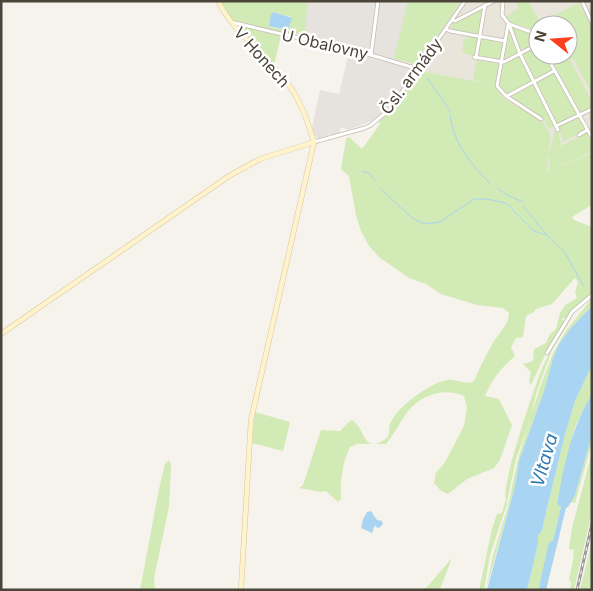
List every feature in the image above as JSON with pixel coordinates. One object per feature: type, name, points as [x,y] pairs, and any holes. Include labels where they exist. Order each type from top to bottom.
[{"type":"street","name":"V Honech","points":[[218,1],[230,22],[279,73],[293,91],[305,113],[314,142]]},
{"type":"street","points":[[371,55],[378,1]]},
{"type":"street","name":"Čsl. armády","points":[[314,142],[371,125],[390,109],[465,1]]},
{"type":"street","points":[[453,20],[455,21],[494,1]]},
{"type":"street","points":[[582,1],[592,23]]},
{"type":"street","points":[[504,2],[502,14],[509,24],[520,54],[557,128],[592,109]]},
{"type":"street","points":[[485,5],[475,57],[501,62],[528,50]]},
{"type":"street","name":"U Obalovny","points":[[230,22],[371,55],[418,69]]},
{"type":"street","points":[[509,24],[528,30]]},
{"type":"street","points":[[509,24],[497,86],[506,96],[542,119]]},
{"type":"street","points":[[446,29],[505,41]]},
{"type":"street","points":[[551,65],[591,136]]},
{"type":"street","points":[[506,96],[554,71]]},
{"type":"street","points":[[579,135],[587,130]]},
{"type":"street","points":[[1,334],[228,176],[260,159],[314,142]]},
{"type":"street","points":[[241,590],[251,420],[314,142]]},
{"type":"street","points":[[547,353],[572,312],[592,295]]},
{"type":"shaded area","points":[[308,1],[589,1],[592,7],[592,153],[547,171],[541,120],[503,98],[494,85],[421,71],[302,40]]},
{"type":"shaded area","points":[[308,1],[408,1],[394,58],[304,37]]},
{"type":"shaded area","points":[[349,52],[415,70],[387,110],[375,120],[348,130],[341,127],[339,133],[330,134],[318,139],[312,127],[320,90],[339,94]]},
{"type":"green space","points":[[220,1],[308,1],[304,37],[231,20]],"holes":[[[273,12],[291,17],[288,30],[271,27],[269,24]]]},
{"type":"green space","points":[[408,1],[461,1],[433,43],[430,42],[423,58],[415,64],[394,58]]},
{"type":"green space","points":[[528,1],[536,15],[528,15],[528,28],[510,22],[506,17],[519,8],[516,2]]},
{"type":"green space","points":[[578,3],[592,24],[592,94],[577,65],[578,15],[556,15]]},
{"type":"green space","points":[[480,9],[482,11],[478,35],[451,30],[452,24]]},
{"type":"green space","points":[[242,26],[281,36],[274,65],[240,29]]},
{"type":"green space","points":[[512,26],[528,32],[528,47],[520,51]]},
{"type":"green space","points":[[509,32],[517,53],[505,59],[504,58]]},
{"type":"green space","points":[[465,36],[478,38],[474,56],[462,53],[464,39],[469,39]]},
{"type":"green space","points":[[481,38],[503,42],[500,60],[478,56]]},
{"type":"green space","points":[[528,52],[528,65],[550,65],[553,69],[535,79],[522,55]]},
{"type":"green space","points":[[519,56],[532,81],[507,94],[499,85],[503,65]]},
{"type":"green space","points":[[477,60],[499,64],[495,85],[473,80]]},
{"type":"green space","points":[[554,65],[573,65],[592,102],[592,107],[580,113]]},
{"type":"green space","points":[[421,71],[495,85],[503,98],[541,120],[550,134],[549,154],[555,131],[558,130],[561,146],[588,132],[592,138],[592,152],[549,170],[550,158],[548,158],[547,171],[592,153],[592,205],[572,217],[574,220],[592,227],[592,293],[576,306],[566,319],[563,318],[562,320],[565,321],[546,353],[531,385],[529,382],[531,372],[523,364],[533,361],[534,349],[546,343],[550,334],[556,329],[560,313],[565,305],[577,298],[575,292],[578,282],[575,278],[552,304],[536,309],[526,316],[523,337],[516,338],[511,347],[515,356],[497,374],[485,396],[499,399],[512,425],[500,460],[494,468],[467,479],[448,494],[441,491],[434,483],[436,473],[445,462],[464,426],[467,408],[464,396],[457,393],[441,393],[426,397],[413,405],[386,444],[374,444],[388,437],[390,424],[400,409],[424,390],[447,380],[467,383],[474,381],[491,346],[506,324],[509,313],[503,308],[477,305],[441,294],[426,284],[409,278],[379,257],[369,246],[361,231],[349,176],[341,169],[346,139],[349,137],[362,149],[380,124],[379,120],[393,108]]},
{"type":"green space","points":[[554,72],[577,114],[557,124],[536,82]]},
{"type":"green space","points":[[533,84],[555,125],[549,129],[543,118],[511,96]]},
{"type":"green space","points":[[578,117],[585,130],[563,142],[559,126]]},
{"type":"green space","points":[[592,298],[592,306],[559,344],[553,358],[544,391],[519,461],[515,486],[486,590],[493,555],[508,506],[518,459],[540,387],[554,351],[566,331]]},
{"type":"green space","points":[[573,316],[552,350],[536,394],[531,417],[516,459],[506,507],[490,555],[484,590],[479,590],[492,529],[497,514],[502,513],[513,456],[533,392],[543,366],[550,353],[561,334]]},
{"type":"green space","points":[[592,365],[592,394],[577,422],[573,434],[557,504],[561,507],[553,542],[539,587],[541,590],[527,590],[538,544],[538,535],[542,531],[565,434],[575,401]]},
{"type":"green space","points":[[255,412],[290,422],[283,451],[252,443]]},
{"type":"green space","points":[[352,420],[357,424],[369,443],[374,444],[357,444],[350,447],[343,466],[341,499],[338,502],[326,491],[321,492],[299,488],[303,485],[321,430],[340,431]]},
{"type":"green space","points":[[592,435],[592,442],[575,503],[570,502],[575,495]]},
{"type":"green space","points":[[592,452],[592,513],[574,590],[560,590],[570,589],[571,583],[569,579],[574,556],[574,550],[569,549],[572,528]]},
{"type":"green space","points":[[169,460],[171,465],[169,507],[154,578],[155,590],[140,590],[159,489],[165,464]]},
{"type":"green space","points":[[592,541],[592,590],[580,590]]},
{"type":"green space","points":[[452,558],[440,589],[425,590],[427,587]]},
{"type":"water","points":[[274,12],[292,18],[288,30],[269,26],[271,14]]},
{"type":"water","name":"Vltava","points":[[592,306],[592,365],[575,401],[565,434],[542,531],[538,535],[538,544],[527,590],[487,590],[515,486],[519,461],[544,391],[553,358],[559,344],[571,328]]},
{"type":"water","points":[[592,394],[592,435],[575,495],[566,508],[546,590],[541,590],[539,587],[549,542],[553,541],[561,507],[557,504],[566,461],[579,420]]},
{"type":"water","points":[[371,511],[377,520],[382,521],[383,524],[379,528],[375,525],[372,533],[361,528],[367,512]]},
{"type":"waterway","points":[[584,1],[592,18]]},
{"type":"waterway","points":[[427,78],[450,112]]},
{"type":"waterway","points":[[450,115],[459,144],[490,184]]},
{"type":"waterway","points":[[362,171],[369,173],[375,180]]},
{"type":"waterway","points":[[497,188],[523,202]]},
{"type":"waterway","points":[[381,189],[412,218],[424,224],[440,222],[474,199],[506,203],[534,231],[547,235],[551,239]]},
{"type":"waterway","points":[[523,206],[546,234]]},
{"type":"waterway","points":[[553,241],[564,251],[584,287]]},
{"type":"railway","points":[[577,590],[592,524]]}]
